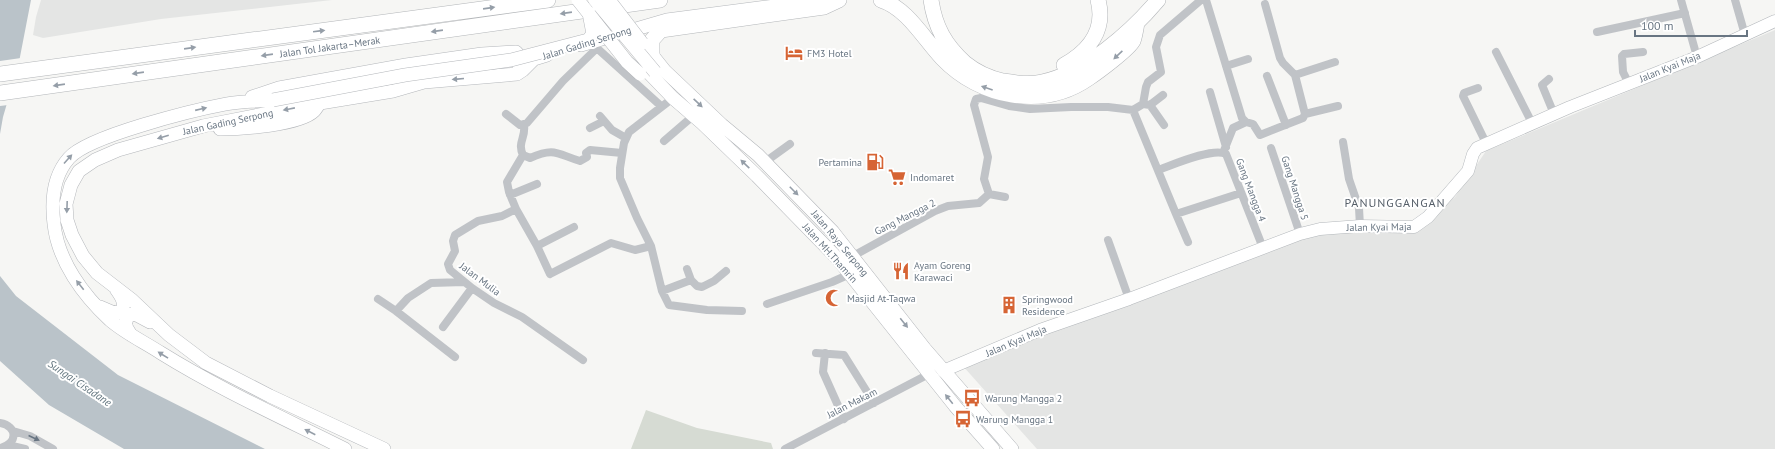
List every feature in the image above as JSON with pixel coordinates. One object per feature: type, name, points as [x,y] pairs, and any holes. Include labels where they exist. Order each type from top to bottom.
[{"type":"highway","name":"Jalan Tol Jakarta–Merak","points":[[0,74],[548,0]]},
{"type":"highway","name":"Jalan Tol Jakarta–Merak","points":[[0,93],[660,0]]},
{"type":"highway","points":[[647,48],[661,30],[824,7],[839,0]]},
{"type":"highway","points":[[881,0],[888,2],[907,18],[943,59],[961,74],[979,85],[1008,95],[1034,96],[1058,93],[1080,84],[1105,67],[1133,41],[1137,23]]},
{"type":"highway","points":[[936,3],[958,45],[975,60],[993,68],[1019,75],[1040,74],[1060,67],[1077,58],[1090,45],[1098,31],[1101,11],[1098,0]]},
{"type":"highway","points":[[936,3],[939,30],[951,50],[971,68],[992,79],[1020,84],[1042,82],[1062,76],[1082,66],[1137,23],[1158,0]]},
{"type":"main road","points":[[578,0],[627,62],[647,72]]},
{"type":"main road","points":[[588,0],[647,72],[673,98],[698,119]]},
{"type":"main road","points":[[595,0],[647,72]]},
{"type":"main road","name":"Jalan Raya Serpong","points":[[608,0],[665,71],[765,162],[798,195],[853,256],[876,297],[944,371],[1012,449]]},
{"type":"main road","name":"Jalan Gading Serpong","points":[[384,449],[270,396],[206,363],[169,335],[145,311],[97,273],[82,256],[67,220],[66,204],[70,185],[79,171],[95,160],[118,150],[203,126],[320,103],[393,91],[424,82],[516,74],[523,70],[534,59],[667,20],[821,0]]},
{"type":"main road","name":"Jalan Gading Serpong","points":[[345,449],[195,374],[131,335],[97,307],[65,263],[58,244],[52,210],[53,195],[58,173],[78,150],[100,140],[187,113],[228,104],[273,100],[405,75],[505,61],[588,40],[593,34],[589,13]]},
{"type":"main road","name":"Jalan Kyai Maja","points":[[944,371],[1040,330],[1300,234],[1320,229],[1360,226],[1410,228],[1420,224],[1454,190],[1468,171],[1474,151],[1477,148],[1532,123],[1697,57],[1775,21]]},
{"type":"main road","points":[[228,104],[279,88],[406,65],[482,54],[512,51],[516,52],[519,55],[521,65],[519,69],[497,76]]},
{"type":"main road","name":"Jalan Raya Serpong","points":[[647,72],[683,88]]},
{"type":"main road","name":"Jalan MH.Thamrin","points":[[698,119],[763,181],[837,258],[850,274],[876,297],[929,374],[993,449]]},
{"type":"main road","points":[[97,307],[114,313],[122,311],[122,299],[111,283]]},
{"type":"main road","points":[[131,335],[125,321],[128,316],[135,314],[169,335]]},
{"type":"street","points":[[1164,125],[1146,105],[1146,87],[1148,82],[1161,72],[1156,47],[1157,40],[1160,34],[1201,0]]},
{"type":"street","points":[[1206,0],[1242,118],[1246,122],[1253,124],[1260,135],[1303,118],[1305,114],[1338,106]]},
{"type":"street","points":[[1681,0],[1697,57]]},
{"type":"street","points":[[1735,0],[1745,35]]},
{"type":"street","points":[[1265,4],[1280,58],[1295,75],[1305,114]]},
{"type":"street","points":[[1597,32],[1685,13]]},
{"type":"street","points":[[524,125],[563,81],[595,50],[598,50],[661,106]]},
{"type":"street","points":[[1496,52],[1532,123]]},
{"type":"street","points":[[1629,84],[1623,72],[1622,56],[1624,54],[1643,52]]},
{"type":"street","points":[[1226,66],[1248,59]]},
{"type":"street","points":[[1295,75],[1336,62]]},
{"type":"street","points":[[1267,76],[1286,125]]},
{"type":"street","points":[[1549,79],[1542,85],[1554,114]]},
{"type":"street","points":[[1478,88],[1464,93],[1463,97],[1486,144]]},
{"type":"street","points":[[1210,92],[1224,150]]},
{"type":"street","points":[[1005,197],[989,194],[984,179],[988,157],[974,105],[976,99],[981,98],[1009,106],[1030,109],[1108,107],[1133,110],[1146,105],[1163,95]]},
{"type":"street","points":[[673,98],[629,132],[622,153],[620,178],[651,246],[662,292],[669,305],[707,310],[742,311]]},
{"type":"street","points":[[1133,110],[1188,242]]},
{"type":"street","points":[[506,114],[520,125],[524,125]]},
{"type":"street","points":[[590,128],[602,119],[612,130],[626,138]]},
{"type":"street","points":[[664,141],[698,119]]},
{"type":"street","points":[[1224,150],[1233,128],[1246,122]]},
{"type":"street","points":[[524,125],[525,132],[520,143],[520,148],[523,155],[530,158],[545,152],[559,152],[580,161],[587,157],[586,153],[590,150],[622,153]]},
{"type":"street","points":[[1343,142],[1349,179],[1359,208],[1360,226]]},
{"type":"street","points":[[765,162],[790,144]]},
{"type":"street","name":"Gang Mangga 5","points":[[1271,148],[1300,234]]},
{"type":"street","name":"Gang Mangga 4","points":[[1158,170],[1191,157],[1224,150],[1228,156],[1263,248]]},
{"type":"street","points":[[523,155],[508,180],[510,195],[516,209],[538,246],[550,274],[611,243],[635,250],[651,246]]},
{"type":"street","points":[[510,195],[538,184]]},
{"type":"street","points":[[1176,214],[1241,193]]},
{"type":"street","name":"Gang Mangga 2","points":[[853,256],[935,211],[948,206],[979,204],[989,194]]},
{"type":"street","name":"Jalan Mulia","points":[[516,209],[502,216],[478,221],[455,235],[453,241],[455,250],[448,264],[450,270],[464,282],[494,303],[522,317],[583,360]]},
{"type":"street","points":[[538,246],[574,227]]},
{"type":"street","points":[[1108,240],[1129,298]]},
{"type":"street","points":[[687,269],[691,280],[697,286],[702,287],[714,281],[726,271]]},
{"type":"street","points":[[768,304],[832,282],[850,274]]},
{"type":"street","points":[[662,292],[691,280]]},
{"type":"street","points":[[396,311],[408,298],[431,283],[464,282]]},
{"type":"street","points":[[443,326],[472,288]]},
{"type":"street","points":[[378,298],[455,357]]},
{"type":"street","points":[[816,353],[844,355],[874,402]]},
{"type":"street","points":[[825,353],[824,372],[844,419]]},
{"type":"street","name":"Jalan Makam","points":[[785,449],[929,374]]},
{"type":"street","points":[[0,422],[8,425],[13,431],[30,436],[53,449]]},
{"type":"street","points":[[2,448],[13,439],[13,431]]},
{"type":"street","points":[[2,448],[25,449]]},
{"type":"shaded area","points":[[41,0],[332,0],[161,19],[43,38],[33,35]]},
{"type":"shaded area","points":[[1775,30],[1775,449],[1037,449],[962,365],[1327,227],[1415,229],[1455,197],[1486,151]]},
{"type":"shaded area","points":[[646,410],[697,428],[771,443],[773,449],[631,449]]},
{"type":"water","points":[[0,0],[31,0],[19,62],[3,117],[0,134]]},
{"type":"water","name":"Sungai Cisadane","points":[[0,276],[16,296],[118,375],[265,449],[124,449],[49,405],[0,361]]},
{"type":"pier","points":[[21,58],[8,105],[0,106],[0,61]]},
{"type":"place","name":"FM3 Hotel","points":[[794,53]]},
{"type":"place","name":"Pertamina","points":[[875,162]]},
{"type":"place","name":"Indomaret","points":[[897,177]]},
{"type":"place","name":"Ayam Goreng Karawaci","points":[[901,271]]},
{"type":"place","name":"Masjid At-Taqwa","points":[[834,298]]},
{"type":"place","name":"Springwood Residence","points":[[1009,305]]},
{"type":"place","name":"Warung Mangga 2","points":[[972,398]]},
{"type":"place","name":"Warung Mangga 1","points":[[963,419]]},
{"type":"district","name":"PANUNGGANGAN","points":[[1395,202]]}]
